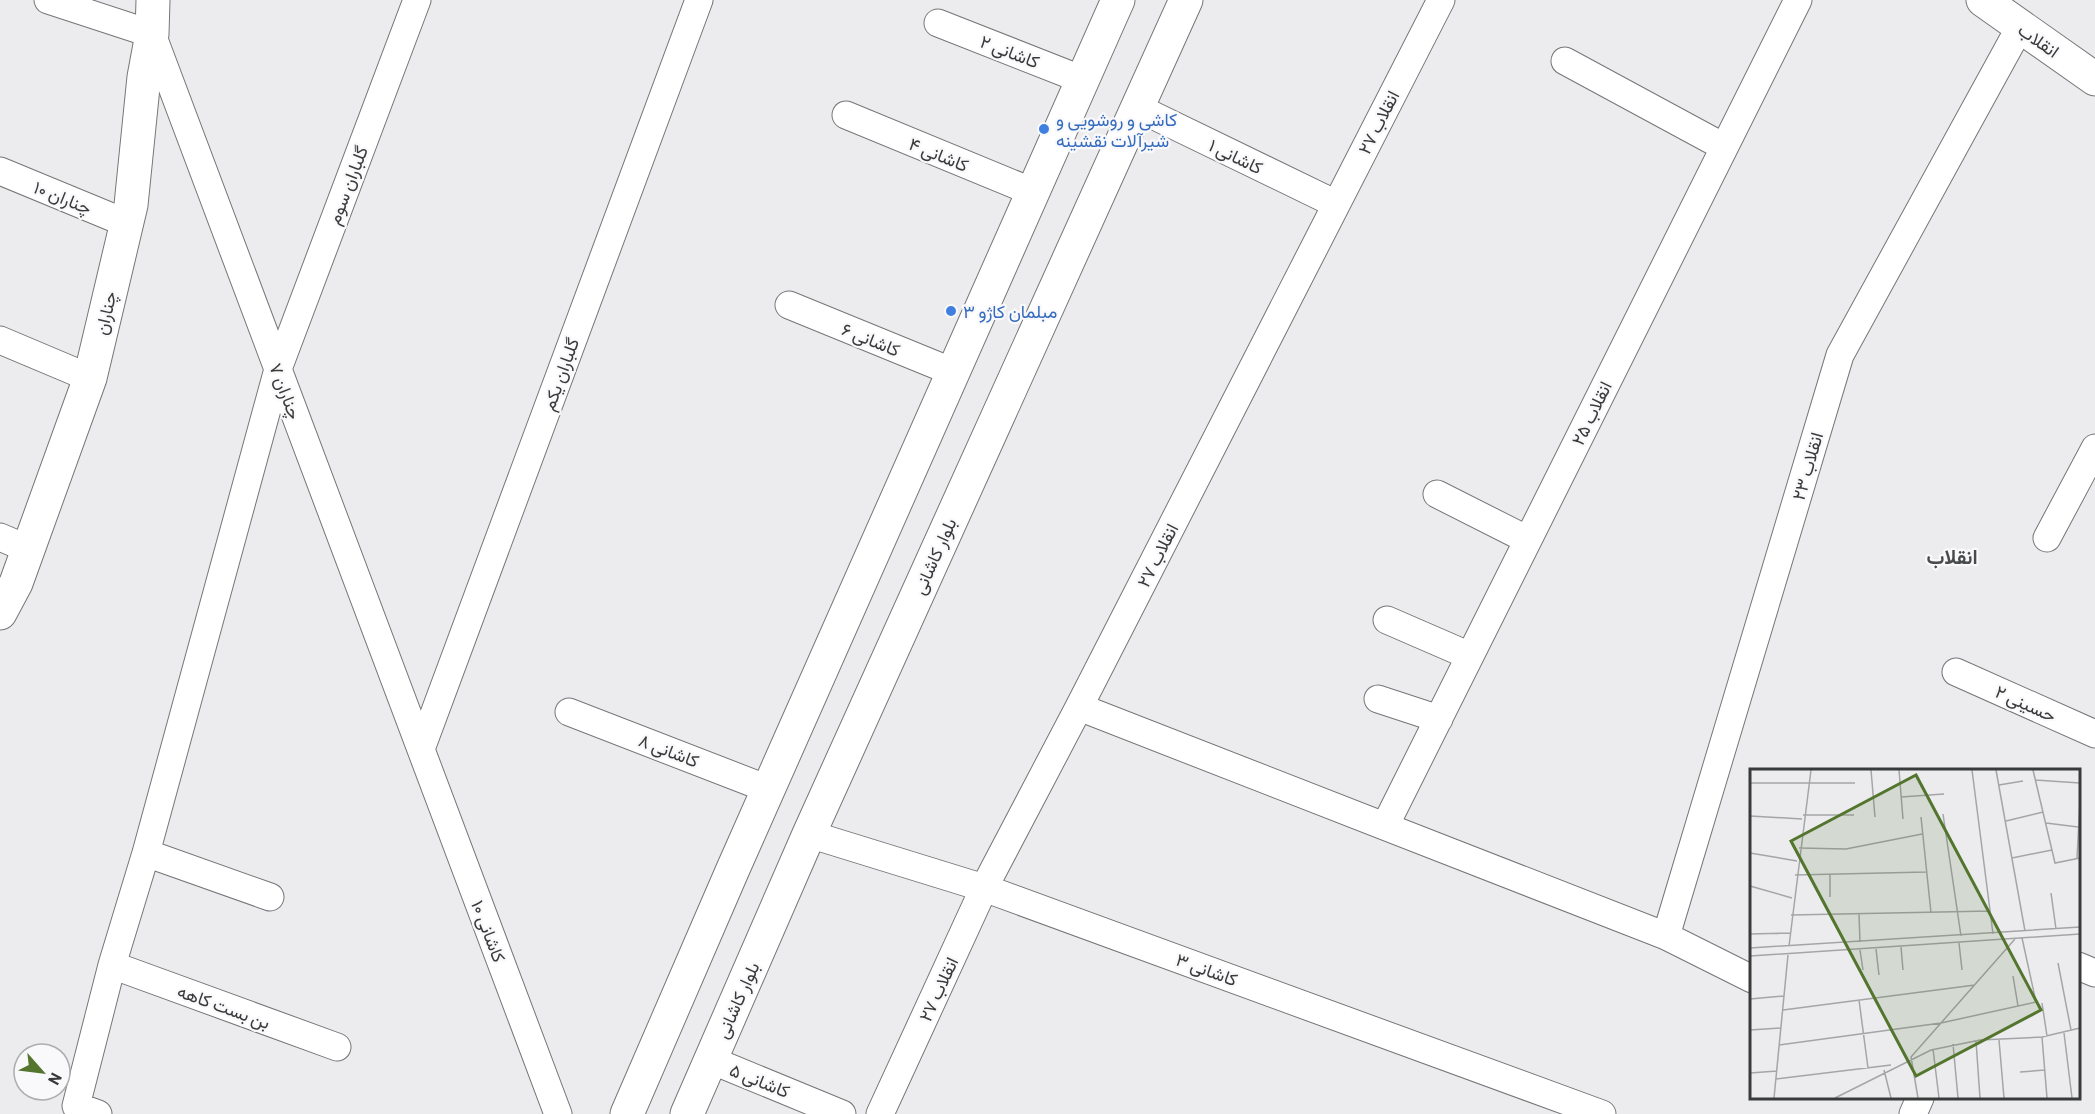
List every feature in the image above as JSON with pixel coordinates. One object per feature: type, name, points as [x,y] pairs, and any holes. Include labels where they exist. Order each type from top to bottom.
[{"type":"main road","name":"چناران","points":[[0,613],[16,583],[14,543],[90,378],[131,205],[144,77],[152,34],[153,0]]},
{"type":"main road","points":[[627,1114],[768,789],[1118,0]]},
{"type":"main road","name":"بلوار کاشانی","points":[[687,1114],[809,834],[1186,0]]},
{"type":"main road","name":"انقلاب","points":[[1983,0],[2095,79]]},
{"type":"street","points":[[48,0],[152,34]]},
{"type":"street","name":"گلباران سوم","points":[[87,1110],[112,964],[146,852],[278,369],[417,0]]},
{"type":"street","name":"گلباران یکم","points":[[421,749],[699,0]]},
{"type":"street","name":"انقلاب ۲۷","points":[[880,1114],[984,888],[1441,0]]},
{"type":"street","name":"انقلاب ۲۵","points":[[1385,826],[1798,0]]},
{"type":"street","name":"۲ کاشانی","points":[[938,23],[1083,80]]},
{"type":"street","name":"انقلاب ۲۳","points":[[1666,936],[1840,355],[2020,27]]},
{"type":"street","name":"چناران ۷","points":[[152,34],[421,749]]},
{"type":"street","points":[[1564,61],[1724,147]]},
{"type":"street","name":"۱ کاشانی","points":[[1136,107],[1336,204]]},
{"type":"street","name":"۴ کاشانی","points":[[846,115],[1033,192]]},
{"type":"street","name":"چناران ۱۰","points":[[0,171],[126,223]]},
{"type":"street","name":"۶ کاشانی","points":[[789,305],[953,372]]},
{"type":"street","points":[[0,340],[90,378]]},
{"type":"street","points":[[2047,538],[2095,448]]},
{"type":"street","points":[[1437,494],[1528,540]]},
{"type":"street","points":[[1387,620],[1470,656]]},
{"type":"street","name":"حسینی ۲","points":[[1956,672],[2095,734]]},
{"type":"street","points":[[1378,699],[1439,719]]},
{"type":"street","points":[[1079,707],[1666,936],[1750,978]]},
{"type":"street","name":"۸ کاشانی","points":[[569,712],[768,789]]},
{"type":"street","name":"۱۰ کاشانی","points":[[421,749],[558,1114]]},
{"type":"street","name":"۳ کاشانی","points":[[809,834],[984,888],[1602,1114]]},
{"type":"street","points":[[146,852],[270,897]]},
{"type":"street","name":"بن بست کاهه","points":[[112,964],[337,1047]]},
{"type":"street","points":[[2080,966],[2095,973]]},
{"type":"street","name":"۵ کاشانی","points":[[711,1060],[842,1114]]},
{"type":"street","points":[[1913,1114],[1920,1099]]},
{"type":"place","name":"کاشی و روشویی و شیرآلات نقشینه","points":[[1044,129]]},
{"type":"place","name":"مبلمان کاژو ۳","points":[[951,311]]},
{"type":"district","name":"انقلاب","points":[[1952,556]]}]
